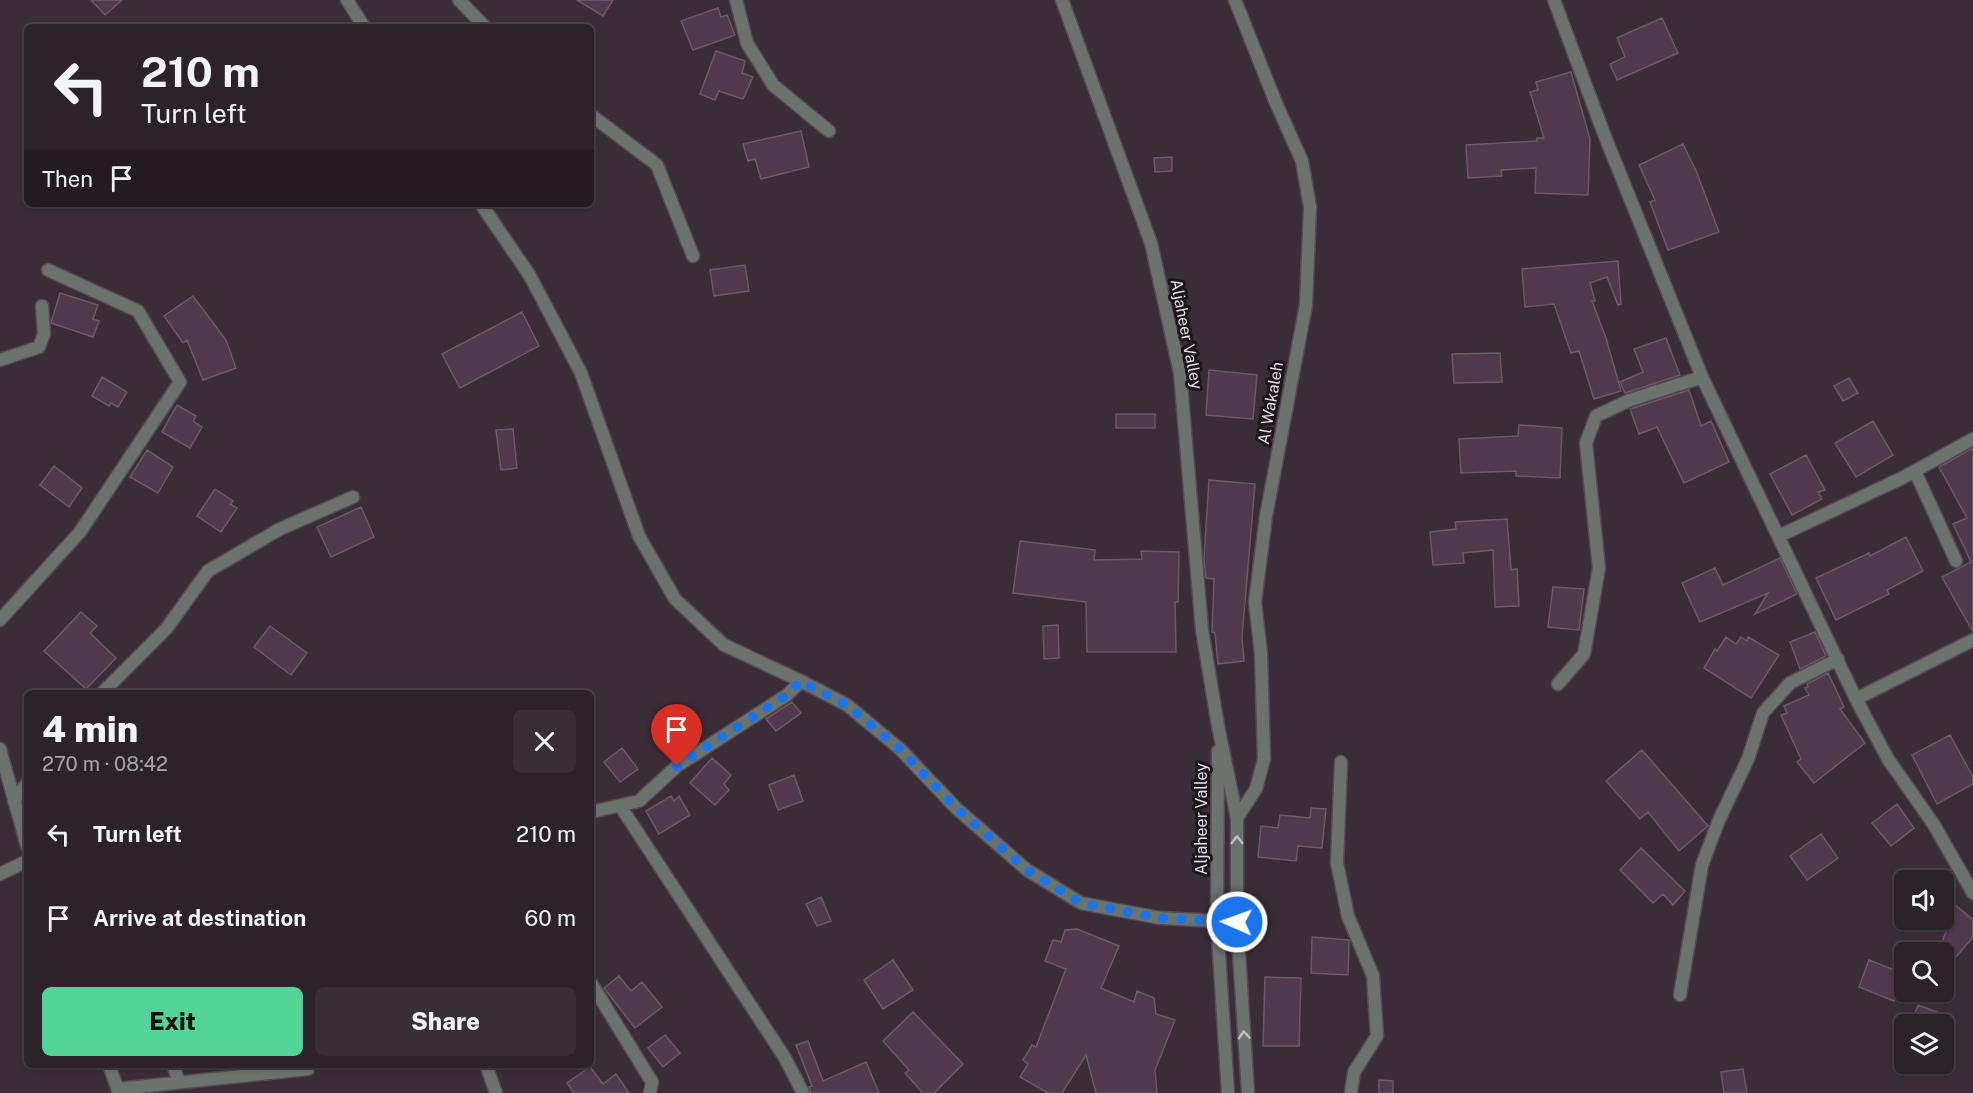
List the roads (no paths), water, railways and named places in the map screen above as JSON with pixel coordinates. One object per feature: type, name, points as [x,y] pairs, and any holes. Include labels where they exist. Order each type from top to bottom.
[{"type":"street","points":[[347,0],[362,24]]},
{"type":"street","points":[[459,0],[482,24]]},
{"type":"street","points":[[736,0],[747,43],[772,85],[829,131]]},
{"type":"street","name":"Aljaheer Valley","points":[[1062,0],[1151,243],[1180,373],[1202,630],[1218,726],[1237,818],[1237,922],[1248,1093]]},
{"type":"street","name":"Al Wakaleh","points":[[1235,0],[1302,161],[1310,207],[1306,305],[1266,516],[1255,602],[1261,654],[1264,759],[1256,789],[1237,818]]},
{"type":"street","points":[[1554,0],[1604,134],[1702,377],[1856,699],[1888,759],[1934,825],[1973,893]]},
{"type":"street","points":[[594,117],[657,165],[693,256]]},
{"type":"street","points":[[483,207],[530,276],[581,374],[639,536],[675,599],[724,645],[847,705],[900,749],[956,808],[1027,870],[1081,903],[1160,918],[1237,922]]},
{"type":"street","points":[[0,620],[80,532],[180,382],[138,311],[48,270]]},
{"type":"street","points":[[0,360],[39,347],[44,334],[42,306]]},
{"type":"street","points":[[1558,684],[1584,654],[1599,568],[1586,443],[1596,416],[1630,400],[1702,377]]},
{"type":"street","points":[[1779,536],[1915,471],[1973,439]]},
{"type":"street","points":[[1915,471],[1956,561]]},
{"type":"street","points":[[105,690],[166,629],[207,571],[280,529],[353,497]]},
{"type":"street","points":[[1856,699],[1973,640]]},
{"type":"street","points":[[1680,995],[1702,865],[1719,820],[1748,759],[1763,713],[1790,683],[1838,659]]},
{"type":"street","points":[[594,812],[639,801],[677,766],[787,695],[801,681]]},
{"type":"street","name":"Aljaheer Valley","points":[[1218,726],[1217,922],[1228,1093]]},
{"type":"street","points":[[0,749],[24,836]]},
{"type":"street","points":[[1341,762],[1337,863],[1348,916],[1372,976],[1377,1036],[1354,1072],[1351,1093]]},
{"type":"street","points":[[14,801],[24,787]]},
{"type":"street","points":[[621,807],[785,1058],[803,1093]]},
{"type":"street","points":[[0,874],[24,862]]},
{"type":"street","points":[[594,988],[652,1082],[650,1093]]},
{"type":"street","points":[[110,1068],[118,1091],[179,1082],[308,1069]]},
{"type":"street","points":[[174,1068],[179,1082]]},
{"type":"street","points":[[487,1068],[496,1093]]}]
